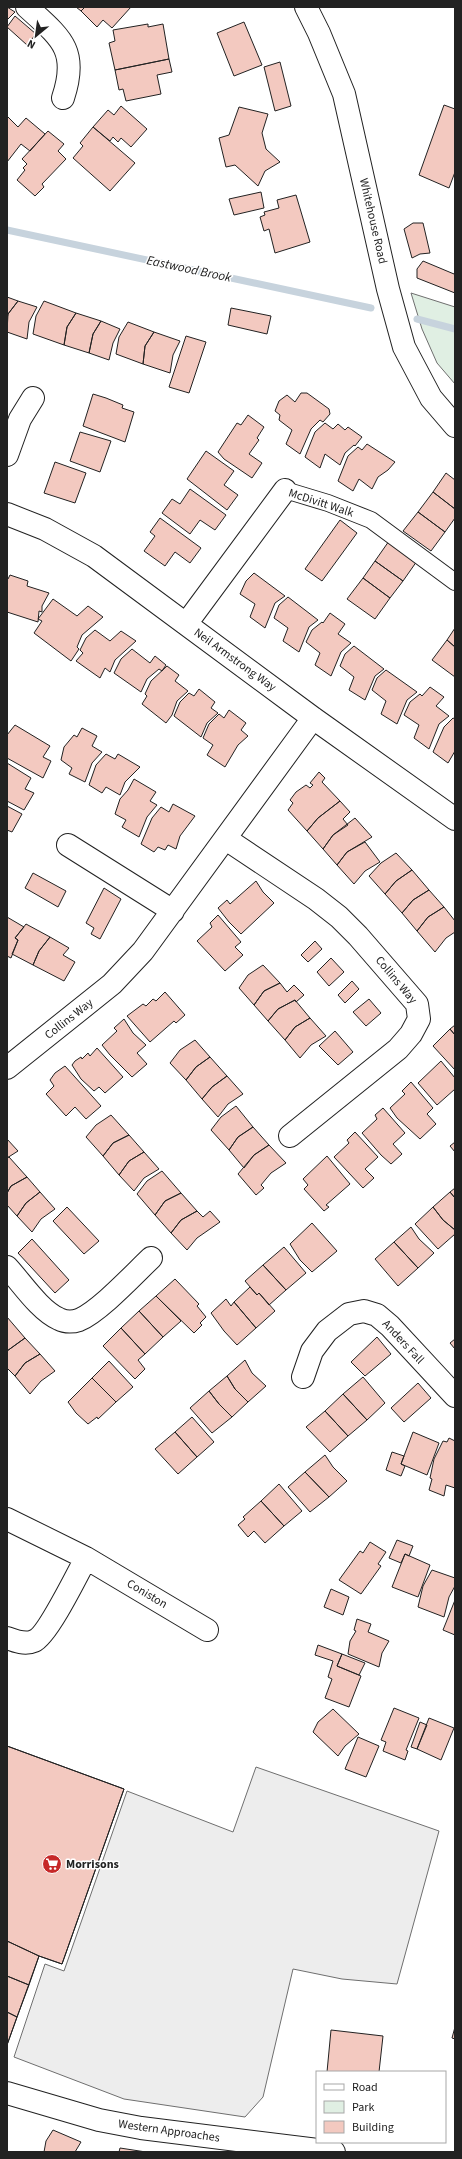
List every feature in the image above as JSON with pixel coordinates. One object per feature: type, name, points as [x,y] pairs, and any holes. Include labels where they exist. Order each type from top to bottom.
[{"type":"street","points":[[27,7],[57,34],[70,61],[69,79],[63,98]]},
{"type":"street","name":"Whitehouse Road","points":[[306,7],[319,33],[344,94],[388,289],[404,348],[431,398],[455,426]]},
{"type":"street","points":[[7,455],[20,419],[33,398]]},
{"type":"street","name":"McDivitt Walk","points":[[186,624],[285,490],[328,503],[371,520],[455,582]]},
{"type":"street","name":"Neil Armstrong Way","points":[[7,514],[45,529],[94,556],[313,718],[455,819]]},
{"type":"street","name":"Collins Way","points":[[7,1068],[112,984],[143,951],[313,718]]},
{"type":"street","name":"Collins Way","points":[[226,839],[316,899],[339,917],[358,936],[417,1004],[419,1019],[411,1034],[398,1049],[290,1136]]},
{"type":"street","points":[[68,845],[173,911]]},
{"type":"street","points":[[7,1267],[46,1311],[59,1319],[69,1322],[78,1320],[92,1313],[151,1258]]},
{"type":"street","name":"Anders Fall","points":[[303,1377],[312,1351],[326,1331],[349,1314],[364,1311],[377,1315],[390,1326],[455,1396]]},
{"type":"street","name":"Coniston","points":[[7,1519],[86,1558],[207,1630]]},
{"type":"street","points":[[7,1638],[17,1642],[34,1641],[45,1632],[86,1558]]},
{"type":"street","name":"Western Approaches","points":[[7,2094],[99,2120],[141,2128],[334,2152]]},
{"type":"green space","points":[[411,293],[455,307],[455,384],[437,363],[422,329]]},
{"type":"shaded area","points":[[256,1767],[439,1831],[397,1984],[342,1979],[293,1969],[263,2097],[245,2117],[124,2099],[14,2057],[45,1964],[64,1971],[127,1791],[233,1832]]},
{"type":"building","points":[[7,7],[15,12],[7,20]]},
{"type":"building","points":[[76,7],[85,7],[81,11]]},
{"type":"building","points":[[85,7],[131,7],[112,28],[103,20],[97,27],[81,11]]},
{"type":"building","points":[[15,16],[36,34],[27,45],[7,27]]},
{"type":"building","points":[[244,22],[262,65],[234,76],[217,33]]},
{"type":"building","points":[[148,24],[148,27],[163,24],[169,59],[115,70],[109,43],[115,41],[113,30]]},
{"type":"building","points":[[169,59],[172,72],[157,75],[161,94],[126,101],[123,89],[119,90],[115,70]]},
{"type":"building","points":[[280,62],[291,106],[275,111],[264,67]]},
{"type":"building","points":[[444,105],[455,109],[455,172],[449,188],[419,175]]},
{"type":"building","points":[[121,106],[147,129],[131,147],[121,138],[118,142],[113,137],[110,141],[93,127],[108,110],[114,115]]},
{"type":"building","points":[[239,107],[268,114],[262,133],[266,149],[280,162],[265,171],[258,186],[235,165],[226,167],[219,138],[229,135]]},
{"type":"building","points":[[7,116],[18,127],[26,118],[45,134],[30,151],[21,144],[7,162]]},
{"type":"building","points":[[93,127],[135,163],[110,191],[73,158],[83,146],[80,143]]},
{"type":"building","points":[[48,131],[64,144],[58,151],[66,159],[42,184],[44,187],[35,196],[17,180],[25,170],[23,168],[27,164],[22,159]]},
{"type":"building","points":[[261,192],[264,208],[234,215],[229,199]]},
{"type":"building","points":[[296,195],[310,242],[275,253],[269,229],[264,231],[260,217],[265,215],[264,212],[279,208],[277,200]]},
{"type":"building","points":[[413,223],[423,223],[430,253],[420,254],[412,258],[404,229]]},
{"type":"building","points":[[423,261],[454,274],[455,272],[455,293],[417,278],[417,269]]},
{"type":"building","points":[[7,297],[18,301],[8,314],[7,319]]},
{"type":"building","points":[[18,301],[37,307],[29,322],[27,339],[7,332],[8,314]]},
{"type":"building","points":[[44,301],[76,313],[67,327],[64,345],[33,334],[36,316]]},
{"type":"building","points":[[231,308],[271,316],[267,334],[228,325]]},
{"type":"building","points":[[76,313],[101,321],[93,334],[89,353],[64,345],[67,327]]},
{"type":"building","points":[[101,321],[120,329],[113,343],[109,360],[89,353],[93,334]]},
{"type":"building","points":[[128,322],[154,332],[145,346],[143,364],[116,354],[119,337]]},
{"type":"building","points":[[154,332],[180,341],[173,355],[170,373],[143,364],[145,346]]},
{"type":"building","points":[[186,336],[206,342],[189,393],[169,387]]},
{"type":"building","points":[[301,393],[307,393],[329,409],[330,414],[323,422],[320,420],[311,429],[300,454],[286,444],[292,430],[279,420],[280,415],[275,411],[279,401],[287,395],[295,402]]},
{"type":"building","points":[[93,394],[123,405],[122,408],[134,412],[125,442],[83,426]]},
{"type":"building","points":[[248,415],[264,427],[257,438],[259,440],[249,454],[262,463],[252,478],[224,459],[218,452],[237,423],[241,425]]},
{"type":"building","points":[[325,423],[333,429],[338,424],[345,430],[348,427],[362,437],[355,446],[354,445],[345,453],[340,465],[325,454],[320,468],[305,457],[315,432]]},
{"type":"building","points":[[80,432],[111,441],[100,472],[70,461]]},
{"type":"building","points":[[367,444],[395,462],[388,470],[378,477],[372,489],[359,479],[353,491],[338,481],[348,456],[358,447],[362,450]]},
{"type":"building","points":[[206,451],[234,471],[224,485],[238,495],[227,510],[187,479]]},
{"type":"building","points":[[55,462],[86,473],[75,503],[44,493]]},
{"type":"building","points":[[446,473],[455,480],[455,509],[433,492]]},
{"type":"building","points":[[190,489],[226,515],[215,530],[200,520],[190,534],[162,513],[172,499],[180,504]]},
{"type":"building","points":[[433,492],[455,509],[455,518],[445,532],[418,512]]},
{"type":"building","points":[[418,512],[445,532],[431,551],[403,531]]},
{"type":"building","points":[[160,518],[201,548],[190,563],[175,552],[165,566],[144,551],[155,536],[150,532]]},
{"type":"building","points":[[340,520],[357,533],[322,581],[305,569]]},
{"type":"building","points":[[389,541],[417,561],[403,581],[375,561]]},
{"type":"building","points":[[375,561],[403,581],[390,598],[363,578]]},
{"type":"building","points":[[254,573],[285,596],[275,603],[265,628],[250,617],[255,604],[240,594],[246,581]]},
{"type":"building","points":[[10,575],[28,581],[27,586],[49,593],[42,606],[42,612],[39,611],[38,622],[7,612],[7,578],[8,579]]},
{"type":"building","points":[[363,578],[390,598],[375,619],[347,599]]},
{"type":"building","points":[[288,597],[318,620],[309,627],[299,652],[283,641],[288,628],[274,618],[279,605]]},
{"type":"building","points":[[53,599],[77,616],[88,606],[103,617],[82,635],[77,647],[79,649],[71,661],[34,633],[42,621],[38,619]]},
{"type":"building","points":[[330,613],[345,624],[338,634],[351,643],[341,652],[331,676],[315,665],[320,653],[306,642],[312,630],[322,622],[323,623]]},
{"type":"building","points":[[455,628],[455,647],[447,640]]},
{"type":"building","points":[[95,630],[110,641],[121,631],[136,641],[115,660],[110,672],[105,668],[100,678],[76,661],[83,653],[80,650],[86,638]]},
{"type":"building","points":[[447,640],[455,647],[455,677],[432,660]]},
{"type":"building","points":[[354,646],[384,669],[375,676],[365,700],[349,690],[354,677],[340,666],[345,654]]},
{"type":"building","points":[[132,649],[150,663],[155,656],[166,665],[162,671],[159,669],[147,679],[141,692],[114,673],[121,659]]},
{"type":"building","points":[[167,666],[179,675],[175,681],[188,691],[177,701],[172,715],[166,723],[142,704],[147,696],[145,694],[151,681]]},
{"type":"building","points":[[386,670],[417,692],[407,700],[397,724],[381,714],[386,701],[372,690],[377,678]]},
{"type":"building","points":[[430,687],[444,697],[436,706],[449,716],[439,724],[429,749],[414,738],[419,725],[404,715],[410,702],[420,694],[422,696]]},
{"type":"building","points":[[199,689],[215,702],[211,708],[218,713],[207,723],[201,737],[174,716],[180,702],[189,693],[194,696]]},
{"type":"building","points":[[229,710],[246,723],[241,730],[248,736],[238,745],[225,767],[207,755],[213,745],[203,738],[209,724],[219,714],[224,718]]},
{"type":"building","points":[[453,718],[455,719],[455,751],[448,763],[433,752],[444,727]]},
{"type":"building","points":[[15,725],[50,746],[43,757],[51,761],[43,778],[7,758],[7,735]]},
{"type":"building","points":[[82,728],[97,736],[92,746],[102,752],[92,763],[85,782],[69,774],[72,768],[61,760],[64,747],[74,735],[77,737]]},
{"type":"building","points":[[106,754],[115,759],[118,754],[140,767],[125,782],[120,795],[106,787],[102,793],[89,785],[96,765]]},
{"type":"building","points":[[7,763],[31,778],[25,789],[34,793],[24,810],[7,801]]},
{"type":"building","points":[[319,772],[325,778],[322,782],[340,801],[318,818],[307,831],[288,810],[293,803],[290,800],[296,792],[306,785],[310,788],[313,785],[310,783]]},
{"type":"building","points":[[134,779],[156,792],[150,801],[157,805],[147,817],[139,837],[122,827],[126,820],[115,814],[120,799],[128,790]]},
{"type":"building","points":[[340,801],[350,812],[343,819],[348,825],[333,835],[323,849],[307,831],[318,818]]},
{"type":"building","points":[[173,804],[195,816],[180,836],[176,849],[168,845],[165,850],[158,847],[154,852],[141,844],[152,818],[161,807],[169,812]]},
{"type":"building","points":[[7,806],[22,814],[12,832],[7,830]]},
{"type":"building","points":[[355,818],[372,837],[347,852],[337,865],[323,849],[333,835]]},
{"type":"building","points":[[365,842],[380,862],[365,871],[354,884],[337,865],[347,852]]},
{"type":"building","points":[[396,853],[412,870],[396,881],[385,894],[369,876],[381,863]]},
{"type":"building","points":[[412,870],[429,890],[413,900],[402,913],[385,894],[396,881]]},
{"type":"building","points":[[33,873],[66,891],[58,907],[25,888]]},
{"type":"building","points":[[256,881],[263,892],[274,903],[241,934],[218,908],[227,900],[230,904]]},
{"type":"building","points":[[104,888],[121,899],[100,939],[91,934],[94,928],[86,923]]},
{"type":"building","points":[[429,890],[444,907],[428,917],[417,931],[402,913],[413,900]]},
{"type":"building","points":[[444,907],[455,921],[455,932],[446,938],[435,952],[417,931],[428,917]]},
{"type":"building","points":[[218,915],[241,942],[235,947],[243,955],[225,971],[197,941],[212,927],[210,923]]},
{"type":"building","points":[[7,917],[24,927],[15,938],[18,940],[11,958],[7,956]]},
{"type":"building","points":[[26,924],[50,937],[39,951],[33,965],[12,954],[18,940],[15,938]]},
{"type":"building","points":[[50,937],[69,948],[63,955],[75,962],[64,981],[33,965],[39,951]]},
{"type":"building","points":[[315,941],[322,949],[308,962],[301,955]]},
{"type":"building","points":[[331,958],[344,972],[329,986],[317,972]]},
{"type":"building","points":[[263,965],[280,983],[264,991],[254,1005],[239,988],[248,975]]},
{"type":"building","points":[[352,981],[359,989],[345,1003],[338,995]]},
{"type":"building","points":[[280,983],[287,992],[294,985],[304,995],[296,1002],[295,1000],[278,1009],[268,1021],[254,1005],[264,991]]},
{"type":"building","points":[[165,992],[185,1015],[176,1023],[174,1021],[150,1042],[127,1016],[143,1004],[146,1006],[153,999],[156,1001]]},
{"type":"building","points":[[369,999],[381,1013],[366,1026],[353,1012]]},
{"type":"building","points":[[295,1000],[310,1018],[295,1027],[285,1040],[268,1021],[278,1009]]},
{"type":"building","points":[[310,1018],[326,1036],[311,1045],[300,1058],[285,1040],[295,1027]]},
{"type":"building","points":[[124,1019],[133,1033],[146,1045],[137,1053],[147,1064],[132,1077],[102,1045],[117,1031],[114,1028]]},
{"type":"building","points":[[455,1025],[455,1035],[450,1029]]},
{"type":"building","points":[[450,1029],[455,1035],[455,1070],[433,1046]]},
{"type":"building","points":[[335,1031],[353,1052],[338,1065],[319,1046]]},
{"type":"building","points":[[195,1040],[210,1057],[196,1067],[186,1080],[170,1063],[180,1050]]},
{"type":"building","points":[[97,1048],[123,1077],[105,1093],[99,1087],[94,1091],[81,1079],[72,1065],[75,1061],[81,1057],[82,1059],[88,1053],[90,1056]]},
{"type":"building","points":[[210,1057],[227,1076],[212,1087],[202,1099],[186,1080],[196,1067]]},
{"type":"building","points":[[441,1061],[455,1078],[455,1089],[437,1105],[418,1083]]},
{"type":"building","points":[[65,1066],[101,1106],[86,1119],[75,1107],[66,1116],[46,1094],[54,1086],[50,1080],[55,1073]]},
{"type":"building","points":[[227,1076],[243,1094],[228,1104],[218,1117],[202,1099],[212,1087]]},
{"type":"building","points":[[411,1082],[433,1108],[427,1114],[436,1124],[420,1139],[397,1118],[390,1108],[405,1094],[402,1091]]},
{"type":"building","points":[[236,1106],[253,1127],[238,1137],[229,1150],[211,1130],[221,1117]]},
{"type":"building","points":[[383,1108],[405,1133],[393,1144],[402,1154],[391,1164],[362,1133],[377,1119],[375,1115]]},
{"type":"building","points":[[111,1115],[129,1135],[113,1143],[103,1156],[86,1137],[96,1125]]},
{"type":"building","points":[[253,1127],[269,1145],[254,1155],[244,1168],[229,1150],[238,1137]]},
{"type":"building","points":[[355,1132],[378,1157],[365,1169],[374,1178],[363,1188],[334,1157],[349,1143],[347,1140]]},
{"type":"building","points":[[129,1135],[144,1152],[129,1161],[119,1175],[103,1156],[113,1143]]},
{"type":"building","points":[[7,1139],[18,1151],[7,1158]]},
{"type":"building","points":[[455,1142],[455,1152],[450,1146]]},
{"type":"building","points":[[269,1145],[286,1163],[271,1173],[261,1185],[264,1188],[256,1195],[238,1174],[254,1155]]},
{"type":"building","points":[[144,1152],[159,1169],[144,1178],[134,1191],[119,1175],[129,1161]]},
{"type":"building","points":[[327,1156],[350,1184],[326,1205],[329,1207],[324,1211],[304,1189],[308,1185],[303,1179]]},
{"type":"building","points":[[9,1157],[27,1177],[11,1186],[7,1193],[7,1158]]},
{"type":"building","points":[[162,1171],[181,1193],[165,1201],[155,1215],[137,1194],[147,1181]]},
{"type":"building","points":[[27,1177],[40,1192],[26,1203],[17,1216],[7,1205],[7,1193],[11,1186]]},
{"type":"building","points":[[455,1188],[455,1198],[450,1192]]},
{"type":"building","points":[[40,1192],[55,1209],[41,1219],[32,1232],[17,1216],[26,1203]]},
{"type":"building","points":[[450,1192],[455,1198],[455,1230],[443,1220],[433,1207]]},
{"type":"building","points":[[181,1193],[197,1211],[181,1220],[171,1233],[155,1215],[165,1201]]},
{"type":"building","points":[[67,1207],[99,1241],[84,1254],[53,1221]]},
{"type":"building","points":[[433,1207],[443,1220],[455,1230],[455,1234],[438,1249],[415,1224]]},
{"type":"building","points":[[197,1211],[203,1217],[210,1211],[220,1222],[197,1238],[187,1250],[171,1233],[181,1220]]},
{"type":"building","points":[[312,1223],[337,1251],[312,1272],[300,1260],[290,1244]]},
{"type":"building","points":[[411,1227],[419,1239],[434,1253],[418,1268],[394,1242]]},
{"type":"building","points":[[32,1239],[69,1280],[55,1293],[18,1253]]},
{"type":"building","points":[[394,1242],[418,1268],[398,1286],[375,1259]]},
{"type":"building","points":[[284,1247],[306,1273],[286,1290],[263,1265]]},
{"type":"building","points":[[263,1265],[286,1290],[269,1305],[259,1293],[257,1295],[245,1281]]},
{"type":"building","points":[[175,1279],[199,1304],[197,1306],[206,1317],[200,1323],[202,1325],[194,1333],[156,1296]]},
{"type":"building","points":[[250,1287],[257,1295],[259,1293],[275,1311],[256,1328],[234,1302]]},
{"type":"building","points":[[156,1296],[181,1321],[163,1337],[139,1311]]},
{"type":"building","points":[[226,1299],[231,1306],[234,1302],[256,1328],[237,1345],[224,1331],[211,1313]]},
{"type":"building","points":[[139,1311],[163,1337],[145,1354],[121,1328]]},
{"type":"building","points":[[7,1317],[25,1338],[7,1351]]},
{"type":"building","points":[[121,1328],[145,1354],[138,1360],[145,1369],[135,1379],[103,1346]]},
{"type":"building","points":[[377,1337],[391,1354],[365,1376],[351,1362]]},
{"type":"building","points":[[25,1338],[40,1354],[25,1363],[15,1376],[7,1368],[7,1351]]},
{"type":"building","points":[[455,1339],[455,1349],[450,1343]]},
{"type":"building","points":[[40,1354],[55,1371],[41,1381],[30,1394],[15,1376],[25,1363]]},
{"type":"building","points":[[245,1360],[252,1373],[266,1386],[248,1402],[235,1389],[227,1376]]},
{"type":"building","points":[[109,1361],[133,1387],[116,1402],[92,1378]]},
{"type":"building","points":[[227,1376],[235,1389],[248,1402],[232,1417],[209,1391]]},
{"type":"building","points":[[363,1377],[385,1403],[367,1420],[343,1394]]},
{"type":"building","points":[[92,1378],[116,1402],[98,1419],[97,1417],[88,1424],[76,1413],[68,1402]]},
{"type":"building","points":[[418,1383],[431,1398],[404,1422],[391,1408]]},
{"type":"building","points":[[209,1391],[232,1417],[212,1433],[190,1408]]},
{"type":"building","points":[[343,1394],[367,1420],[348,1436],[325,1411]]},
{"type":"building","points":[[325,1411],[348,1436],[330,1452],[306,1427]]},
{"type":"building","points":[[192,1417],[214,1442],[197,1457],[175,1432]]},
{"type":"building","points":[[175,1432],[197,1457],[178,1474],[155,1449]]},
{"type":"building","points":[[413,1432],[439,1443],[427,1475],[401,1464]]},
{"type":"building","points":[[449,1438],[455,1441],[455,1488],[446,1485],[444,1496],[429,1490],[432,1479],[430,1478],[434,1459],[443,1441],[447,1442]]},
{"type":"building","points":[[392,1452],[404,1456],[401,1464],[405,1466],[401,1476],[386,1470]]},
{"type":"building","points":[[325,1455],[333,1467],[347,1481],[329,1497],[305,1472]]},
{"type":"building","points":[[305,1472],[329,1497],[310,1512],[288,1487]]},
{"type":"building","points":[[279,1484],[302,1511],[284,1526],[261,1501]]},
{"type":"building","points":[[261,1501],[284,1526],[265,1543],[254,1531],[248,1537],[238,1525],[245,1519],[243,1517]]},
{"type":"building","points":[[397,1540],[413,1546],[409,1556],[405,1554],[401,1563],[389,1558]]},
{"type":"building","points":[[370,1542],[386,1552],[378,1564],[381,1566],[361,1594],[339,1580],[360,1551],[363,1553]]},
{"type":"building","points":[[405,1554],[430,1565],[418,1597],[392,1587]]},
{"type":"building","points":[[432,1570],[455,1578],[455,1586],[449,1597],[444,1617],[418,1607],[423,1586]]},
{"type":"building","points":[[331,1589],[349,1597],[343,1615],[324,1607]]},
{"type":"building","points":[[455,1600],[455,1635],[443,1630]]},
{"type":"building","points":[[357,1619],[371,1624],[368,1632],[389,1641],[382,1653],[379,1667],[348,1654],[350,1641],[356,1631],[354,1630]]},
{"type":"building","points":[[318,1645],[342,1654],[337,1666],[361,1676],[349,1707],[325,1698],[332,1679],[328,1677],[333,1661],[315,1655]]},
{"type":"building","points":[[342,1654],[365,1663],[359,1675],[337,1666]]},
{"type":"building","points":[[394,1708],[419,1718],[406,1750],[408,1751],[405,1760],[383,1751],[386,1742],[381,1740]]},
{"type":"building","points":[[333,1709],[359,1734],[345,1746],[338,1756],[313,1732],[318,1722]]},
{"type":"building","points":[[429,1718],[454,1728],[441,1760],[417,1749]]},
{"type":"building","points":[[420,1722],[427,1725],[417,1749],[411,1747]]},
{"type":"building","points":[[358,1737],[379,1746],[366,1777],[345,1769]]},
{"type":"building","name":"Morrisons","points":[[7,1746],[124,1789],[62,1964],[39,1956],[7,2045]]},
{"type":"building","name":"Morrisons","points":[[7,1746],[124,1789],[62,1964],[39,1956],[7,1941]]},
{"type":"building","points":[[7,1941],[39,1956],[29,1985],[7,1976]]},
{"type":"building","points":[[7,1976],[29,1985],[17,2017],[7,2012]]},
{"type":"building","points":[[7,2012],[17,2017],[7,2045]]},
{"type":"building","points":[[455,2027],[455,2039],[452,2038]]},
{"type":"building","points":[[331,2030],[383,2036],[379,2071],[327,2071]]},
{"type":"building","points":[[53,2130],[81,2142],[75,2152],[44,2152],[46,2141]]},
{"type":"building","points":[[120,2148],[146,2152],[119,2152]]},
{"type":"waterway","name":"Eastwood Brook","points":[[7,230],[371,308]]},
{"type":"waterway","name":"Eastwood Brook","points":[[417,319],[455,329]]},
{"type":"place","name":"Morrisons","points":[[52,1864]]}]
